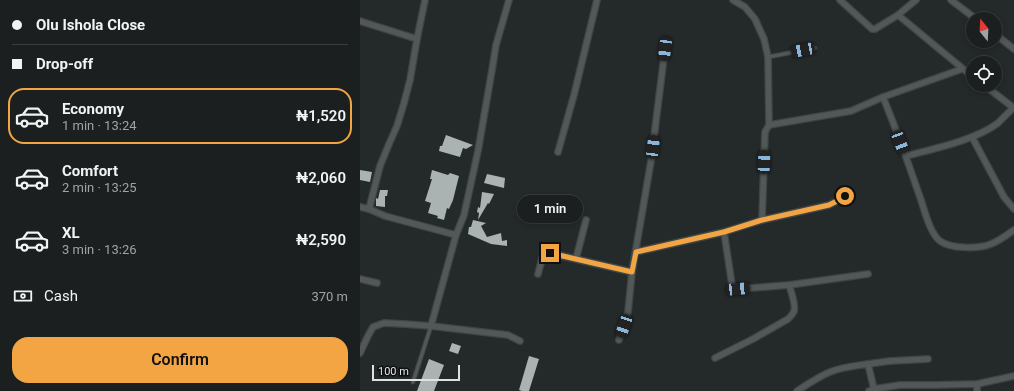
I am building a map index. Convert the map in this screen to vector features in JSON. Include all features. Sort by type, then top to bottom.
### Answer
[{"type":"street","points":[[370,209],[380,166],[397,126],[404,103],[410,80],[425,0]]},
{"type":"street","points":[[431,326],[456,235],[464,215],[478,151],[496,45],[509,0]]},
{"type":"street","points":[[558,152],[597,0]]},
{"type":"street","points":[[733,0],[745,6],[755,19],[764,39],[768,57],[769,125],[765,132],[762,220]]},
{"type":"street","points":[[840,0],[875,29],[898,15],[916,0]]},
{"type":"street","points":[[951,0],[967,12]]},
{"type":"street","points":[[898,15],[966,72]]},
{"type":"street","points":[[360,21],[417,39]]},
{"type":"street","points":[[1002,39],[1014,48]]},
{"type":"street","points":[[619,340],[628,312],[632,272],[651,161],[665,49]]},
{"type":"street","points":[[769,125],[851,111],[883,97],[962,69]]},
{"type":"street","points":[[906,156],[972,137],[997,123],[1014,108],[993,92]]},
{"type":"street","points":[[883,97],[906,156],[929,223],[937,238],[941,242],[958,247],[983,246],[1000,240],[1014,230]]},
{"type":"street","points":[[972,137],[1004,197],[1014,209]]},
{"type":"street","points":[[636,252],[724,232],[762,220],[829,205],[845,196]]},
{"type":"street","points":[[360,207],[370,209],[385,216],[456,235]]},
{"type":"street","points":[[576,259],[586,220]]},
{"type":"street","points":[[724,232],[732,285],[734,288],[738,289],[789,285],[868,274]]},
{"type":"street","points":[[538,274],[541,259],[546,253],[632,272]]},
{"type":"street","points":[[360,279],[377,283]]},
{"type":"street","points":[[715,358],[753,339],[792,316],[795,306],[789,285]]},
{"type":"street","points":[[360,353],[373,327],[384,323],[431,326],[508,335],[520,341]]},
{"type":"street","points":[[797,391],[822,376],[841,369],[890,361],[928,359]]},
{"type":"street","points":[[868,364],[872,390],[900,385],[977,384],[1014,376]]},
{"type":"street","points":[[977,384],[977,391]]},
{"type":"lane","points":[[768,57],[815,48]]},
{"type":"lane","points":[[413,382],[431,326]]},
{"type":"building","points":[[446,135],[473,145],[466,149],[463,148],[460,157],[439,151]]},
{"type":"building","points":[[360,170],[372,172],[370,182],[360,180]]},
{"type":"building","points":[[432,170],[448,175],[450,173],[459,176],[453,200],[449,209],[447,208],[444,220],[437,218],[438,216],[428,213],[431,203],[425,201],[432,179],[430,179]]},
{"type":"building","points":[[487,174],[505,178],[504,188],[484,183]]},
{"type":"building","points":[[380,190],[388,190],[387,196],[385,196],[385,207],[376,206],[376,198],[378,199]]},
{"type":"building","points":[[482,192],[494,194],[478,220],[479,213],[477,212],[478,207],[480,208]]},
{"type":"building","points":[[473,220],[486,223],[481,226],[487,237],[501,233],[502,241],[507,240],[507,246],[491,244],[468,234],[469,227],[471,227]]},
{"type":"building","points":[[452,343],[461,346],[458,354],[449,351]]},
{"type":"building","points":[[529,356],[539,359],[529,391],[522,391],[519,390]]},
{"type":"building","points":[[429,359],[444,365],[434,391],[417,391]]},
{"type":"route","points":[[550,253],[632,272],[636,252],[724,232],[762,220],[829,205],[845,196]]}]
